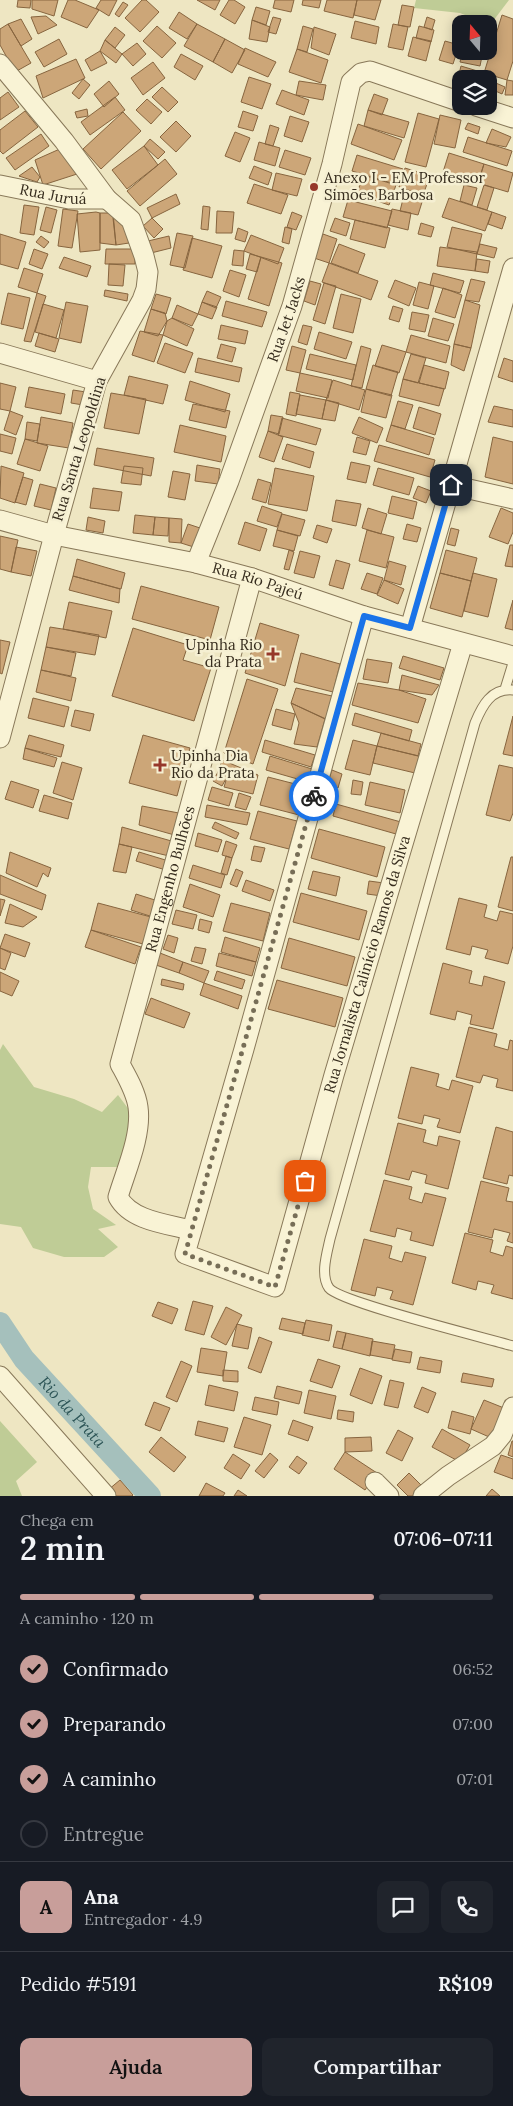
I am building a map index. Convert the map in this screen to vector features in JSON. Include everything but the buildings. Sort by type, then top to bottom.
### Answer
[{"type":"street","name":"Rua Santa Leopoldina","points":[[0,64],[64,141],[107,199],[131,220],[148,272],[146,289],[142,300],[97,381],[54,535],[6,693],[0,738]]},
{"type":"street","name":"Rua Jet Jacks","points":[[196,563],[230,481],[292,306],[332,164],[350,82],[361,72],[370,71],[452,99]]},
{"type":"street","points":[[497,113],[513,118]]},
{"type":"street","name":"Rua Juruá","points":[[0,185],[69,199],[107,199]]},
{"type":"street","points":[[410,628],[513,268]]},
{"type":"street","points":[[0,353],[97,381]]},
{"type":"street","points":[[451,485],[513,499]]},
{"type":"street","name":"Rua Rio Pajeú","points":[[0,520],[54,535],[196,563],[252,578],[364,616],[513,656]]},
{"type":"street","name":"Rua Engenho Bulhões","points":[[191,1230],[141,1217],[124,1207],[118,1197],[138,1130],[138,1106],[130,1080],[120,1064],[252,578]]},
{"type":"street","points":[[191,1230],[244,1050],[364,616]]},
{"type":"street","name":"Rua Jornalista Calinício Ramos da Silva","points":[[191,1230],[185,1254],[275,1287],[334,1075],[463,643]]},
{"type":"street","points":[[0,1376],[106,1496]]},
{"type":"street","points":[[423,1496],[448,1476],[493,1446],[502,1435],[513,1407]]},
{"type":"street","points":[[375,1482],[389,1496]]},
{"type":"lane","points":[[513,663],[509,689],[497,692],[486,701],[474,724],[333,1230],[325,1271],[327,1285],[338,1295],[380,1309],[513,1346]]},
{"type":"green space","points":[[416,0],[509,0],[498,15],[465,15],[414,8]]},
{"type":"green space","points":[[3,1044],[34,1087],[74,1099],[102,1112],[118,1095],[136,1119],[133,1147],[117,1167],[91,1167],[88,1187],[93,1209],[116,1225],[98,1229],[118,1247],[104,1257],[64,1257],[33,1248],[21,1227],[0,1224],[0,1050]]},
{"type":"green space","points":[[0,1421],[37,1462],[16,1481],[22,1496],[0,1496]]},
{"type":"waterway","name":"Rio da Prata","points":[[0,1323],[24,1359],[150,1496]]},
{"type":"way so far","points":[[305,1181],[275,1287],[185,1254],[314,796]]},
{"type":"place","name":"Anexo I - EM Professor Simões Barbosa","points":[[314,187]]},
{"type":"place","name":"Upinha Rio da Prata","points":[[273,654]]},
{"type":"place","name":"Upinha Dia Rio da Prata","points":[[160,765]]},
{"type":"route","points":[[314,796],[364,616],[410,628],[451,485]]}]
